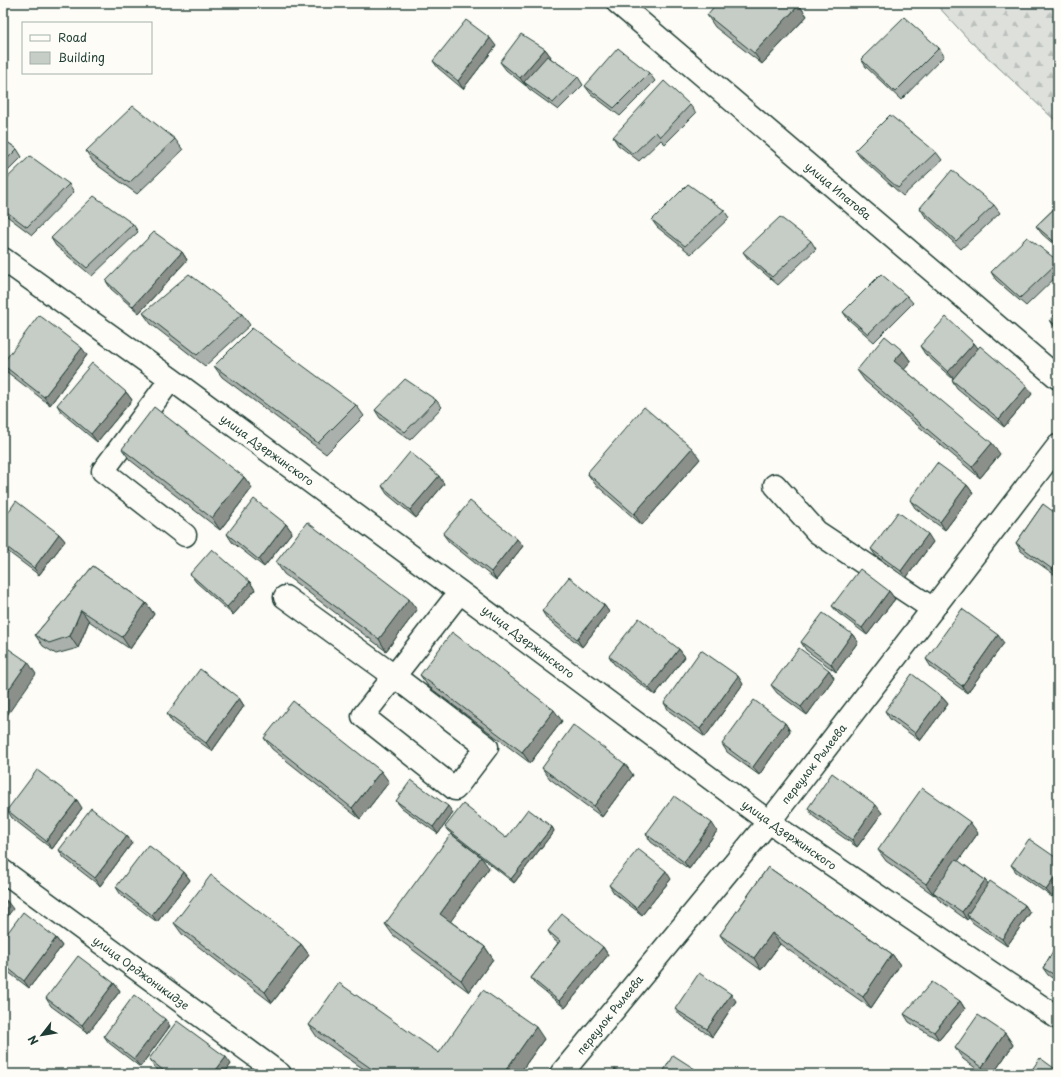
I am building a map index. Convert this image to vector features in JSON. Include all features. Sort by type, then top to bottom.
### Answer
[{"type":"street","name":"улица Ипатова","points":[[618,3],[1058,378]]},
{"type":"street","name":"улица Дзержинского","points":[[3,259],[171,379],[768,822],[1058,1018]]},
{"type":"street","points":[[171,379],[104,471],[185,535]]},
{"type":"street","name":"переулок Рылеева","points":[[561,1074],[768,822],[934,609],[1058,446]]},
{"type":"street","points":[[775,485],[817,532],[934,609]]},
{"type":"street","points":[[286,598],[394,676],[487,748],[455,789],[363,716],[394,676],[460,592]]},
{"type":"street","name":"улица Орджоникидзе","points":[[3,871],[280,1074]]},
{"type":"green space","points":[[935,3],[1058,3],[1058,123],[969,40]]},
{"type":"building","points":[[717,3],[796,3],[799,5],[754,53],[707,15]]},
{"type":"building","points":[[904,17],[939,48],[895,92],[861,59]]},
{"type":"building","points":[[466,20],[490,38],[458,81],[433,61]]},
{"type":"building","points":[[521,34],[545,49],[520,78],[500,62]]},
{"type":"building","points":[[618,48],[649,73],[614,108],[585,86]]},
{"type":"building","points":[[547,56],[578,77],[553,103],[524,82]]},
{"type":"building","points":[[664,81],[690,105],[660,137],[656,132],[633,154],[613,137]]},
{"type":"building","points":[[133,106],[175,139],[129,183],[86,151]]},
{"type":"building","points":[[890,115],[936,152],[898,188],[855,150]]},
{"type":"building","points":[[3,139],[17,149],[3,163]]},
{"type":"building","points":[[30,156],[69,184],[27,227],[3,209],[3,182]]},
{"type":"building","points":[[952,170],[994,205],[956,241],[920,208]]},
{"type":"building","points":[[688,184],[724,210],[685,246],[652,220]]},
{"type":"building","points":[[94,196],[133,224],[87,268],[51,238]]},
{"type":"building","points":[[1058,205],[1058,245],[1036,226]]},
{"type":"building","points":[[780,217],[811,241],[772,277],[743,252]]},
{"type":"building","points":[[154,232],[182,252],[133,306],[106,281]]},
{"type":"building","points":[[1027,237],[1058,262],[1020,298],[991,272]]},
{"type":"building","points":[[189,274],[242,314],[197,355],[143,313]]},
{"type":"building","points":[[881,274],[907,296],[868,334],[843,312]]},
{"type":"building","points":[[1058,311],[1058,328],[1050,320]]},
{"type":"building","points":[[39,315],[82,348],[44,397],[3,365]]},
{"type":"building","points":[[946,317],[974,343],[948,372],[920,346]]},
{"type":"building","points":[[252,328],[356,405],[318,443],[214,366]]},
{"type":"building","points":[[885,336],[903,351],[894,361],[992,443],[972,467],[857,370]]},
{"type":"building","points":[[980,346],[1027,386],[999,419],[952,380]]},
{"type":"building","points":[[92,363],[126,392],[91,434],[57,405]]},
{"type":"building","points":[[405,379],[436,400],[405,432],[375,410]]},
{"type":"building","points":[[154,407],[244,477],[212,518],[122,449]]},
{"type":"building","points":[[644,407],[692,448],[634,514],[587,473]]},
{"type":"building","points":[[410,452],[439,476],[410,510],[382,486]]},
{"type":"building","points":[[937,463],[967,485],[940,522],[910,500]]},
{"type":"building","points":[[254,499],[286,524],[259,560],[227,534]]},
{"type":"building","points":[[16,501],[59,534],[34,568],[3,544],[3,520]]},
{"type":"building","points":[[470,501],[517,539],[491,572],[443,534]]},
{"type":"building","points":[[1043,504],[1058,515],[1058,561],[1052,569],[1016,543]]},
{"type":"building","points":[[898,512],[928,534],[901,571],[871,549]]},
{"type":"building","points":[[307,522],[409,599],[379,639],[276,562]]},
{"type":"building","points":[[212,549],[250,582],[227,607],[190,574]]},
{"type":"building","points":[[93,566],[146,603],[122,637],[81,610],[70,636],[49,643],[35,635]]},
{"type":"building","points":[[860,569],[889,591],[862,628],[832,606]]},
{"type":"building","points":[[569,577],[604,605],[577,639],[542,611]]},
{"type":"building","points":[[962,609],[998,635],[962,686],[926,659]]},
{"type":"building","points":[[823,613],[852,634],[831,664],[801,642]]},
{"type":"building","points":[[639,618],[679,649],[649,688],[609,656]]},
{"type":"building","points":[[452,632],[554,710],[522,752],[420,675]]},
{"type":"building","points":[[3,645],[28,662],[3,698]]},
{"type":"building","points":[[799,648],[829,670],[801,707],[771,685]]},
{"type":"building","points":[[701,650],[738,676],[700,729],[664,703]]},
{"type":"building","points":[[200,669],[239,698],[206,743],[167,714]]},
{"type":"building","points":[[912,674],[942,697],[915,733],[885,711]]},
{"type":"building","points":[[754,700],[785,723],[753,767],[722,744]]},
{"type":"building","points":[[293,701],[381,771],[352,808],[264,738]]},
{"type":"building","points":[[573,725],[625,764],[594,806],[542,768]]},
{"type":"building","points":[[37,770],[77,800],[46,841],[7,810]]},
{"type":"building","points":[[832,773],[876,805],[852,840],[808,808]]},
{"type":"building","points":[[411,780],[448,806],[433,827],[396,801]]},
{"type":"building","points":[[922,788],[970,822],[926,884],[878,850]]},
{"type":"building","points":[[674,796],[712,823],[684,862],[646,834]]},
{"type":"building","points":[[463,804],[506,838],[528,809],[552,827],[511,879],[445,827]]},
{"type":"building","points":[[91,808],[127,836],[95,878],[59,850]]},
{"type":"building","points":[[451,834],[481,857],[440,914],[485,947],[461,980],[385,924]]},
{"type":"building","points":[[1029,839],[1058,859],[1058,873],[1046,890],[1011,865]]},
{"type":"building","points":[[148,845],[184,872],[152,915],[116,887]]},
{"type":"building","points":[[638,849],[666,871],[636,908],[609,885]]},
{"type":"building","points":[[956,859],[985,880],[962,912],[933,892]]},
{"type":"building","points":[[768,867],[892,954],[863,997],[772,933],[754,958],[720,935]]},
{"type":"building","points":[[211,875],[301,944],[265,992],[174,923]]},
{"type":"building","points":[[990,881],[1025,905],[1002,939],[967,915]]},
{"type":"building","points":[[3,898],[7,901],[3,907]]},
{"type":"building","points":[[23,912],[56,938],[24,981],[3,964],[3,939]]},
{"type":"building","points":[[562,914],[603,947],[559,1001],[531,978],[560,941],[548,931]]},
{"type":"building","points":[[1058,943],[1058,977],[1043,968]]},
{"type":"building","points":[[78,956],[114,983],[82,1025],[46,998]]},
{"type":"building","points":[[699,973],[731,994],[707,1029],[675,1009]]},
{"type":"building","points":[[932,982],[960,1001],[934,1032],[904,1014]]},
{"type":"building","points":[[339,983],[439,1053],[483,990],[536,1027],[503,1074],[379,1074],[309,1025]]},
{"type":"building","points":[[134,995],[165,1019],[134,1059],[104,1036]]},
{"type":"building","points":[[978,1015],[1005,1033],[982,1067],[955,1048]]},
{"type":"building","points":[[177,1021],[226,1057],[213,1074],[168,1074],[149,1059]]},
{"type":"building","points":[[673,1055],[698,1071],[696,1074],[662,1074]]},
{"type":"building","points":[[1040,1058],[1058,1071],[1058,1074],[1029,1074]]},
{"type":"building","points":[[253,1069],[260,1074],[249,1074]]},
{"type":"building","points":[[615,1069],[622,1074],[612,1074]]}]
